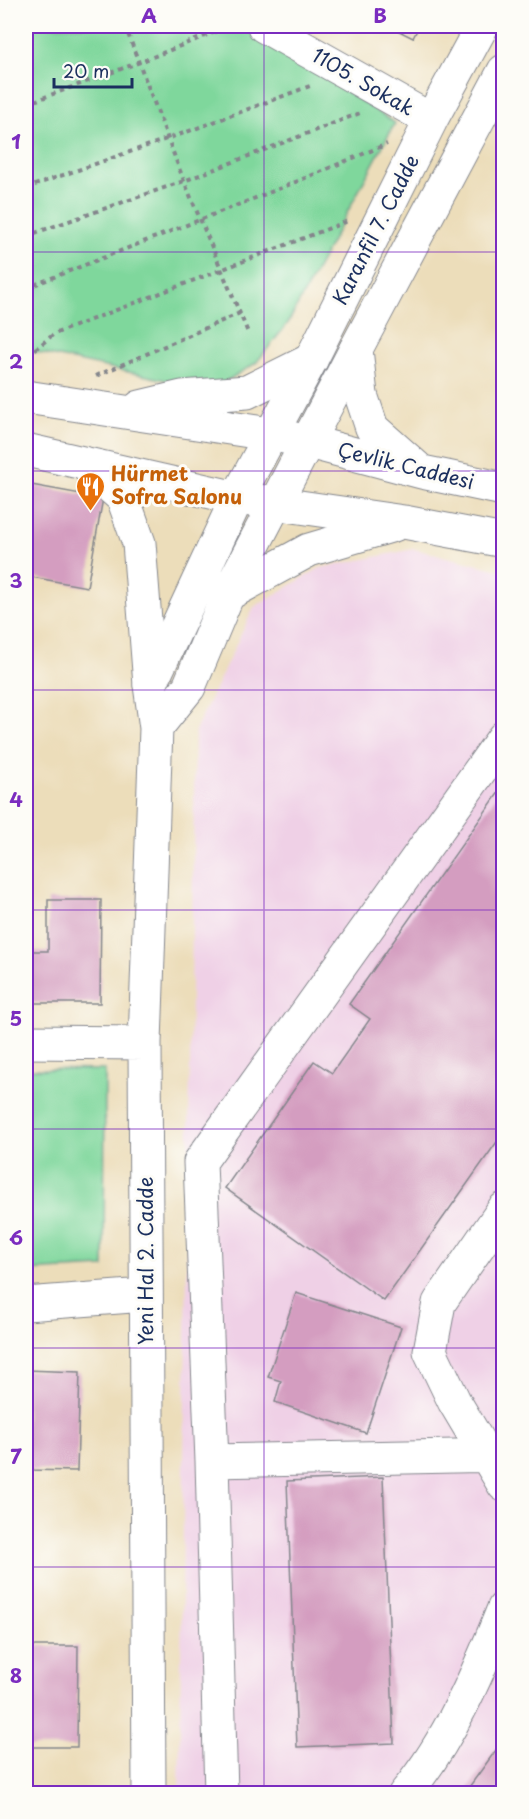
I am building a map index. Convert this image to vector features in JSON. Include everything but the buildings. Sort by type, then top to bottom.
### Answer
[{"type":"street","name":"1105. Sokak","points":[[264,26],[431,120]]},
{"type":"street","name":"Karanfil 7. Cadde","points":[[150,685],[237,498],[311,360],[431,120],[482,26]]},
{"type":"street","name":"Karanfil 7. Cadde","points":[[156,728],[189,687],[228,594],[504,71]]},
{"type":"street","points":[[356,349],[361,395],[372,428],[422,472]]},
{"type":"street","points":[[26,397],[124,411],[182,397],[247,392],[311,360]]},
{"type":"street","name":"Çevlik Caddesi","points":[[124,411],[309,442],[422,472],[504,489]]},
{"type":"street","points":[[26,450],[237,498],[404,522],[504,542]]},
{"type":"street","name":"Yeni Hal 2. Cadde","points":[[84,464],[123,498],[139,543],[150,685],[156,728],[145,1043],[149,1794]]},
{"type":"street","points":[[228,594],[309,550],[404,522]]},
{"type":"street","points":[[221,1794],[212,1461],[200,1162],[504,736]]},
{"type":"street","points":[[26,1042],[145,1043]]},
{"type":"street","points":[[504,1209],[439,1303],[430,1351],[454,1401],[495,1456],[504,1485]]},
{"type":"street","points":[[26,1304],[145,1295]]},
{"type":"street","points":[[212,1461],[495,1456]]},
{"type":"street","points":[[405,1794],[422,1774],[475,1681],[504,1608]]},
{"type":"path","points":[[125,26],[184,181],[249,335]]},
{"type":"path","points":[[26,104],[230,26]]},
{"type":"path","points":[[26,188],[168,139],[317,83]]},
{"type":"path","points":[[26,236],[184,181],[395,99]]},
{"type":"path","points":[[26,288],[388,144]]},
{"type":"path","points":[[28,355],[54,334],[351,219]]},
{"type":"path","points":[[96,376],[240,313]]},
{"type":"shaded area","points":[[414,549],[503,571],[503,1793],[179,1794],[195,731],[254,607],[320,568]]},
{"type":"green space","points":[[26,26],[239,26],[328,79],[395,123],[288,323],[256,363],[212,390],[26,350]]},
{"type":"green space","points":[[26,1069],[105,1070],[104,1267],[26,1271]]},
{"type":"place","name":"Hürmet Sofra Salonu","points":[[90,512]]}]
